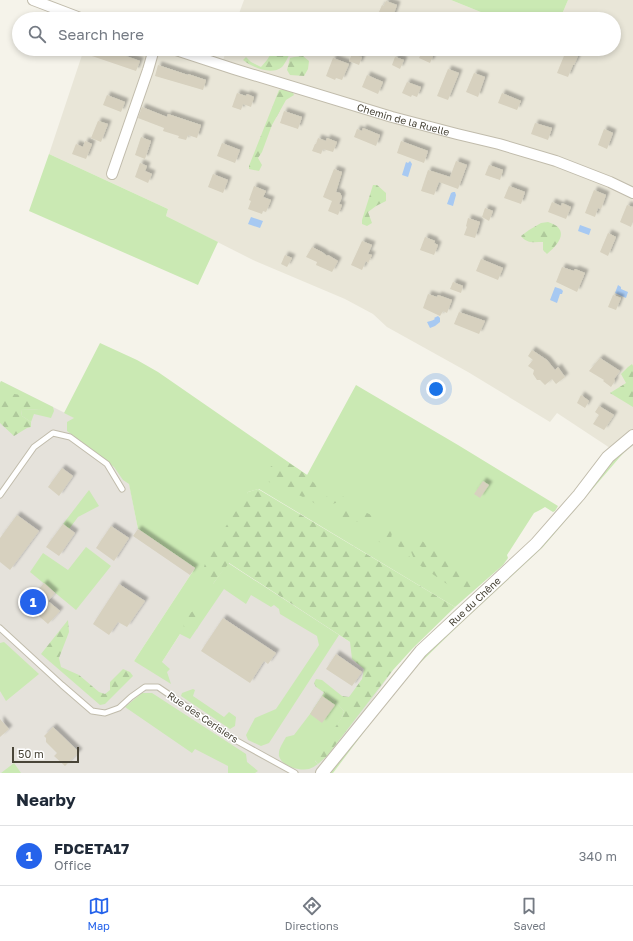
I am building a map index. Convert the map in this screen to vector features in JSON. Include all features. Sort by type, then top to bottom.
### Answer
[{"type":"street","points":[[33,0],[65,12]]},
{"type":"street","points":[[112,174],[152,56]]},
{"type":"street","name":"Chemin de la Ruelle","points":[[193,56],[234,70],[392,116],[556,160],[633,193]]},
{"type":"street","name":"Rue du Chêne","points":[[322,773],[421,651],[536,544],[579,495],[608,457],[633,436]]},
{"type":"lane","points":[[0,495],[34,447],[53,434],[70,437],[107,464],[122,489]]},
{"type":"lane","name":"Rue des Cerisiers","points":[[0,628],[92,711],[105,713],[119,708],[145,687],[158,687],[237,741],[296,773]]},
{"type":"shaded area","points":[[244,0],[451,0],[481,12],[240,12]]},
{"type":"shaded area","points":[[568,0],[633,0],[633,432],[610,448],[557,413],[550,422],[468,372],[387,327],[373,314],[345,299],[253,260],[166,216],[168,209],[49,154],[82,56],[208,56],[223,60],[224,56],[621,56],[621,12],[563,12]]},
{"type":"shaded area","points":[[1,381],[121,441],[138,529],[195,568],[134,661],[160,665],[228,563],[393,670],[321,773],[0,773]]},
{"type":"green space","points":[[451,0],[568,0],[563,12],[481,12]]},
{"type":"green space","points":[[270,56],[288,56],[282,67],[273,71],[262,70],[243,60],[246,57],[251,62],[261,67]]},
{"type":"green space","points":[[303,56],[309,61],[308,69],[304,76],[290,75],[287,70],[290,58]]},
{"type":"green space","points":[[284,89],[292,91],[294,95],[286,100],[272,125],[262,152],[258,158],[262,165],[259,171],[249,169],[279,90]]},
{"type":"green space","points":[[49,154],[168,209],[166,216],[218,242],[198,285],[29,211]]},
{"type":"green space","points":[[373,185],[377,185],[386,193],[386,201],[368,212],[372,223],[367,226],[362,224],[362,220]]},
{"type":"green space","points":[[548,222],[559,228],[561,236],[556,245],[547,254],[543,250],[543,242],[528,241],[523,239],[521,236],[541,223]]},
{"type":"green space","points":[[100,343],[137,360],[158,372],[307,475],[356,385],[558,506],[553,512],[545,507],[534,513],[507,555],[508,558],[503,565],[455,607],[259,489],[248,492],[213,584],[228,563],[339,635],[269,743],[261,746],[248,740],[246,735],[255,718],[276,709],[319,645],[317,636],[280,614],[279,609],[274,605],[271,607],[251,595],[246,604],[224,589],[190,639],[180,634],[162,662],[170,669],[167,672],[171,684],[134,661],[195,568],[138,529],[129,484],[123,480],[114,467],[67,431],[67,422],[74,418],[64,413]]},
{"type":"green space","points":[[632,364],[633,407],[610,393],[626,383],[621,374]]},
{"type":"green space","points":[[1,381],[53,407],[54,411],[51,418],[34,414],[31,422],[22,416],[21,410],[42,409],[0,394]]},
{"type":"green space","points":[[0,394],[23,396],[42,409],[21,410],[22,416],[31,422],[31,427],[14,436],[0,423]]},
{"type":"green space","points":[[633,443],[543,547],[419,664],[373,720],[333,773],[326,773],[422,654],[614,457]]},
{"type":"green space","points":[[283,459],[307,475],[313,482],[323,489],[323,491],[303,497],[269,482],[266,478],[267,469]]},
{"type":"green space","points":[[258,489],[455,607],[393,670],[327,756],[318,764],[314,759],[342,717],[344,711],[332,698],[316,687],[314,683],[316,679],[322,680],[342,696],[349,697],[362,679],[364,669],[352,659],[350,642],[229,563],[212,585],[205,577],[204,567],[208,554],[248,492]]},
{"type":"green space","points":[[89,490],[99,506],[78,517],[69,529],[63,524]]},
{"type":"green space","points":[[336,494],[344,497],[343,501],[321,507],[309,500],[319,499]]},
{"type":"green space","points":[[356,508],[378,518],[377,521],[348,522],[334,513],[336,510]]},
{"type":"green space","points":[[387,525],[392,526],[390,546],[386,546],[373,538],[374,535]]},
{"type":"green space","points":[[399,537],[402,538],[410,558],[407,558],[401,552],[396,541]]},
{"type":"green space","points":[[412,537],[422,541],[471,573],[475,585],[472,590],[463,595],[415,562],[407,541]]},
{"type":"green space","points":[[86,547],[111,566],[76,610],[30,572],[43,553],[68,570]]},
{"type":"green space","points":[[201,607],[202,616],[197,629],[184,629],[185,619],[193,611]]},
{"type":"green space","points":[[68,620],[69,632],[59,658],[61,667],[79,675],[99,692],[105,694],[110,690],[110,682],[123,669],[130,672],[133,676],[105,704],[100,705],[41,654]]},
{"type":"green space","points":[[4,642],[39,674],[6,701],[0,691],[0,643]]},
{"type":"green space","points":[[193,689],[195,690],[193,696],[224,717],[229,712],[236,717],[235,726],[230,729],[181,696],[182,693]]},
{"type":"green space","points":[[324,692],[344,711],[342,717],[315,761],[318,764],[310,769],[296,769],[287,765],[281,760],[279,751],[286,737],[294,735]]},
{"type":"green space","points":[[142,693],[152,693],[246,754],[247,762],[258,771],[255,773],[228,773],[228,766],[195,749],[192,753],[125,707]]},
{"type":"green space","points":[[14,763],[21,773],[1,773]]},
{"type":"water","points":[[410,161],[412,164],[408,177],[402,175],[406,162],[408,163]]},
{"type":"water","points":[[455,192],[456,195],[453,206],[447,204],[451,193]]},
{"type":"water","points":[[251,217],[263,221],[260,228],[248,224]]},
{"type":"water","points":[[580,225],[591,229],[589,235],[578,231]]},
{"type":"water","points":[[618,285],[621,289],[628,292],[626,298],[615,293]]},
{"type":"water","points":[[555,287],[563,291],[562,294],[560,294],[557,303],[550,300]]},
{"type":"water","points":[[438,316],[440,318],[440,322],[430,328],[427,322],[434,320],[434,318]]},
{"type":"building","points":[[386,1],[397,5],[394,12],[379,12],[382,5],[384,6]]},
{"type":"building","points":[[92,56],[126,56],[140,61],[136,71]]},
{"type":"building","points":[[351,56],[362,57],[359,65],[349,61]]},
{"type":"building","points":[[420,56],[433,56],[430,63],[419,58]]},
{"type":"building","points":[[564,56],[578,56],[568,77],[557,73]]},
{"type":"building","points":[[395,57],[404,60],[400,69],[392,65]]},
{"type":"building","points":[[333,58],[349,64],[342,80],[336,78],[335,80],[326,76]]},
{"type":"building","points":[[158,65],[206,80],[203,90],[155,76]]},
{"type":"building","points":[[448,69],[459,73],[448,100],[437,96]]},
{"type":"building","points":[[474,73],[485,77],[478,97],[466,92]]},
{"type":"building","points":[[367,75],[383,82],[378,94],[362,87]]},
{"type":"building","points":[[407,82],[421,87],[417,97],[412,95],[411,97],[402,93]]},
{"type":"building","points":[[237,93],[246,96],[247,94],[254,97],[251,107],[243,104],[241,110],[232,107]]},
{"type":"building","points":[[502,93],[521,101],[517,110],[498,103]]},
{"type":"building","points":[[107,95],[125,102],[121,112],[103,105]]},
{"type":"building","points":[[142,107],[167,117],[168,114],[201,125],[197,138],[188,135],[186,140],[178,138],[179,136],[163,131],[164,128],[138,118]]},
{"type":"building","points":[[284,111],[302,117],[298,129],[280,123]]},
{"type":"building","points":[[98,121],[108,124],[101,142],[91,138]]},
{"type":"building","points":[[535,123],[552,128],[548,140],[531,134]]},
{"type":"building","points":[[363,128],[380,135],[376,146],[354,137],[357,129],[362,131]]},
{"type":"building","points":[[604,129],[613,133],[607,149],[598,145]]},
{"type":"building","points":[[141,137],[151,141],[145,159],[135,155]]},
{"type":"building","points":[[318,138],[326,141],[327,138],[337,142],[333,152],[323,149],[321,154],[312,151]]},
{"type":"building","points":[[85,141],[92,144],[86,159],[72,154],[76,144],[83,147]]},
{"type":"building","points":[[401,141],[428,151],[424,163],[397,153]]},
{"type":"building","points":[[222,143],[240,150],[235,163],[217,156]]},
{"type":"building","points":[[456,161],[467,165],[458,189],[439,182],[434,195],[421,191],[428,170],[450,177]]},
{"type":"building","points":[[140,163],[147,166],[145,171],[152,174],[148,183],[135,177]]},
{"type":"building","points":[[489,165],[503,170],[500,180],[485,175]]},
{"type":"building","points":[[334,169],[342,172],[336,192],[340,193],[342,197],[339,204],[342,205],[338,215],[328,211],[332,201],[323,197]]},
{"type":"building","points":[[213,174],[228,180],[223,193],[208,187]]},
{"type":"building","points":[[254,186],[266,191],[263,197],[271,200],[266,212],[263,211],[262,214],[248,209],[251,201],[249,200]]},
{"type":"building","points":[[509,186],[525,192],[521,204],[504,198]]},
{"type":"building","points":[[594,190],[606,195],[601,209],[598,208],[595,217],[585,213]]},
{"type":"building","points":[[552,202],[561,206],[562,203],[571,207],[566,219],[548,212]]},
{"type":"building","points":[[627,205],[633,207],[633,221],[631,227],[620,222]]},
{"type":"building","points":[[485,208],[493,211],[489,221],[482,217]]},
{"type":"building","points":[[468,218],[480,222],[475,238],[464,235]]},
{"type":"building","points":[[608,233],[616,237],[608,256],[600,252]]},
{"type":"building","points":[[425,237],[435,241],[434,243],[438,245],[434,255],[420,250]]},
{"type":"building","points":[[362,241],[372,245],[368,254],[372,255],[368,263],[366,261],[362,270],[351,265]]},
{"type":"building","points":[[312,247],[338,261],[332,272],[316,265],[317,262],[306,257]]},
{"type":"building","points":[[285,255],[292,258],[287,267],[281,264]]},
{"type":"building","points":[[481,259],[503,268],[498,280],[476,271]]},
{"type":"building","points":[[562,267],[574,271],[575,269],[585,273],[577,292],[556,282]]},
{"type":"building","points":[[453,282],[463,286],[461,293],[450,289]]},
{"type":"building","points":[[428,294],[437,297],[438,295],[452,300],[447,313],[443,311],[440,316],[423,308]]},
{"type":"building","points":[[613,295],[621,298],[616,310],[608,307]]},
{"type":"building","points":[[459,312],[485,321],[479,334],[454,324]]},
{"type":"building","points":[[532,350],[547,360],[555,370],[558,367],[565,377],[556,384],[552,379],[545,385],[540,380],[537,380],[533,374],[534,370],[528,366],[533,360],[528,356]]},
{"type":"building","points":[[600,358],[620,371],[614,379],[615,381],[611,387],[603,381],[604,380],[589,371]]},
{"type":"building","points":[[581,395],[589,401],[585,408],[577,403]]},
{"type":"building","points":[[599,406],[614,415],[604,430],[593,424],[599,415],[595,412]]},
{"type":"building","points":[[62,468],[73,476],[59,496],[48,487]]},
{"type":"building","points":[[483,481],[489,485],[480,498],[474,494]]},
{"type":"building","points":[[17,515],[39,531],[10,570],[0,562],[0,538]]},
{"type":"building","points":[[63,524],[75,533],[59,556],[46,547]]},
{"type":"building","points":[[111,526],[129,538],[114,561],[96,548]]},
{"type":"building","points":[[138,529],[195,568],[190,575],[133,536]]},
{"type":"building","points":[[44,583],[55,593],[48,601],[60,611],[48,624],[26,605]]},
{"type":"building","points":[[119,584],[145,601],[127,627],[118,622],[109,635],[93,624]]},
{"type":"building","points":[[223,618],[276,653],[268,664],[264,661],[250,683],[201,651]]},
{"type":"building","points":[[336,654],[362,672],[352,686],[326,669]]},
{"type":"building","points":[[322,696],[335,705],[322,723],[310,714]]},
{"type":"building","points":[[0,719],[9,729],[0,737]]},
{"type":"building","points":[[53,727],[79,752],[65,766],[54,756],[57,753],[46,742],[46,738],[44,736]]},
{"type":"place","name":"FDCETA17","points":[[33,602]]}]
